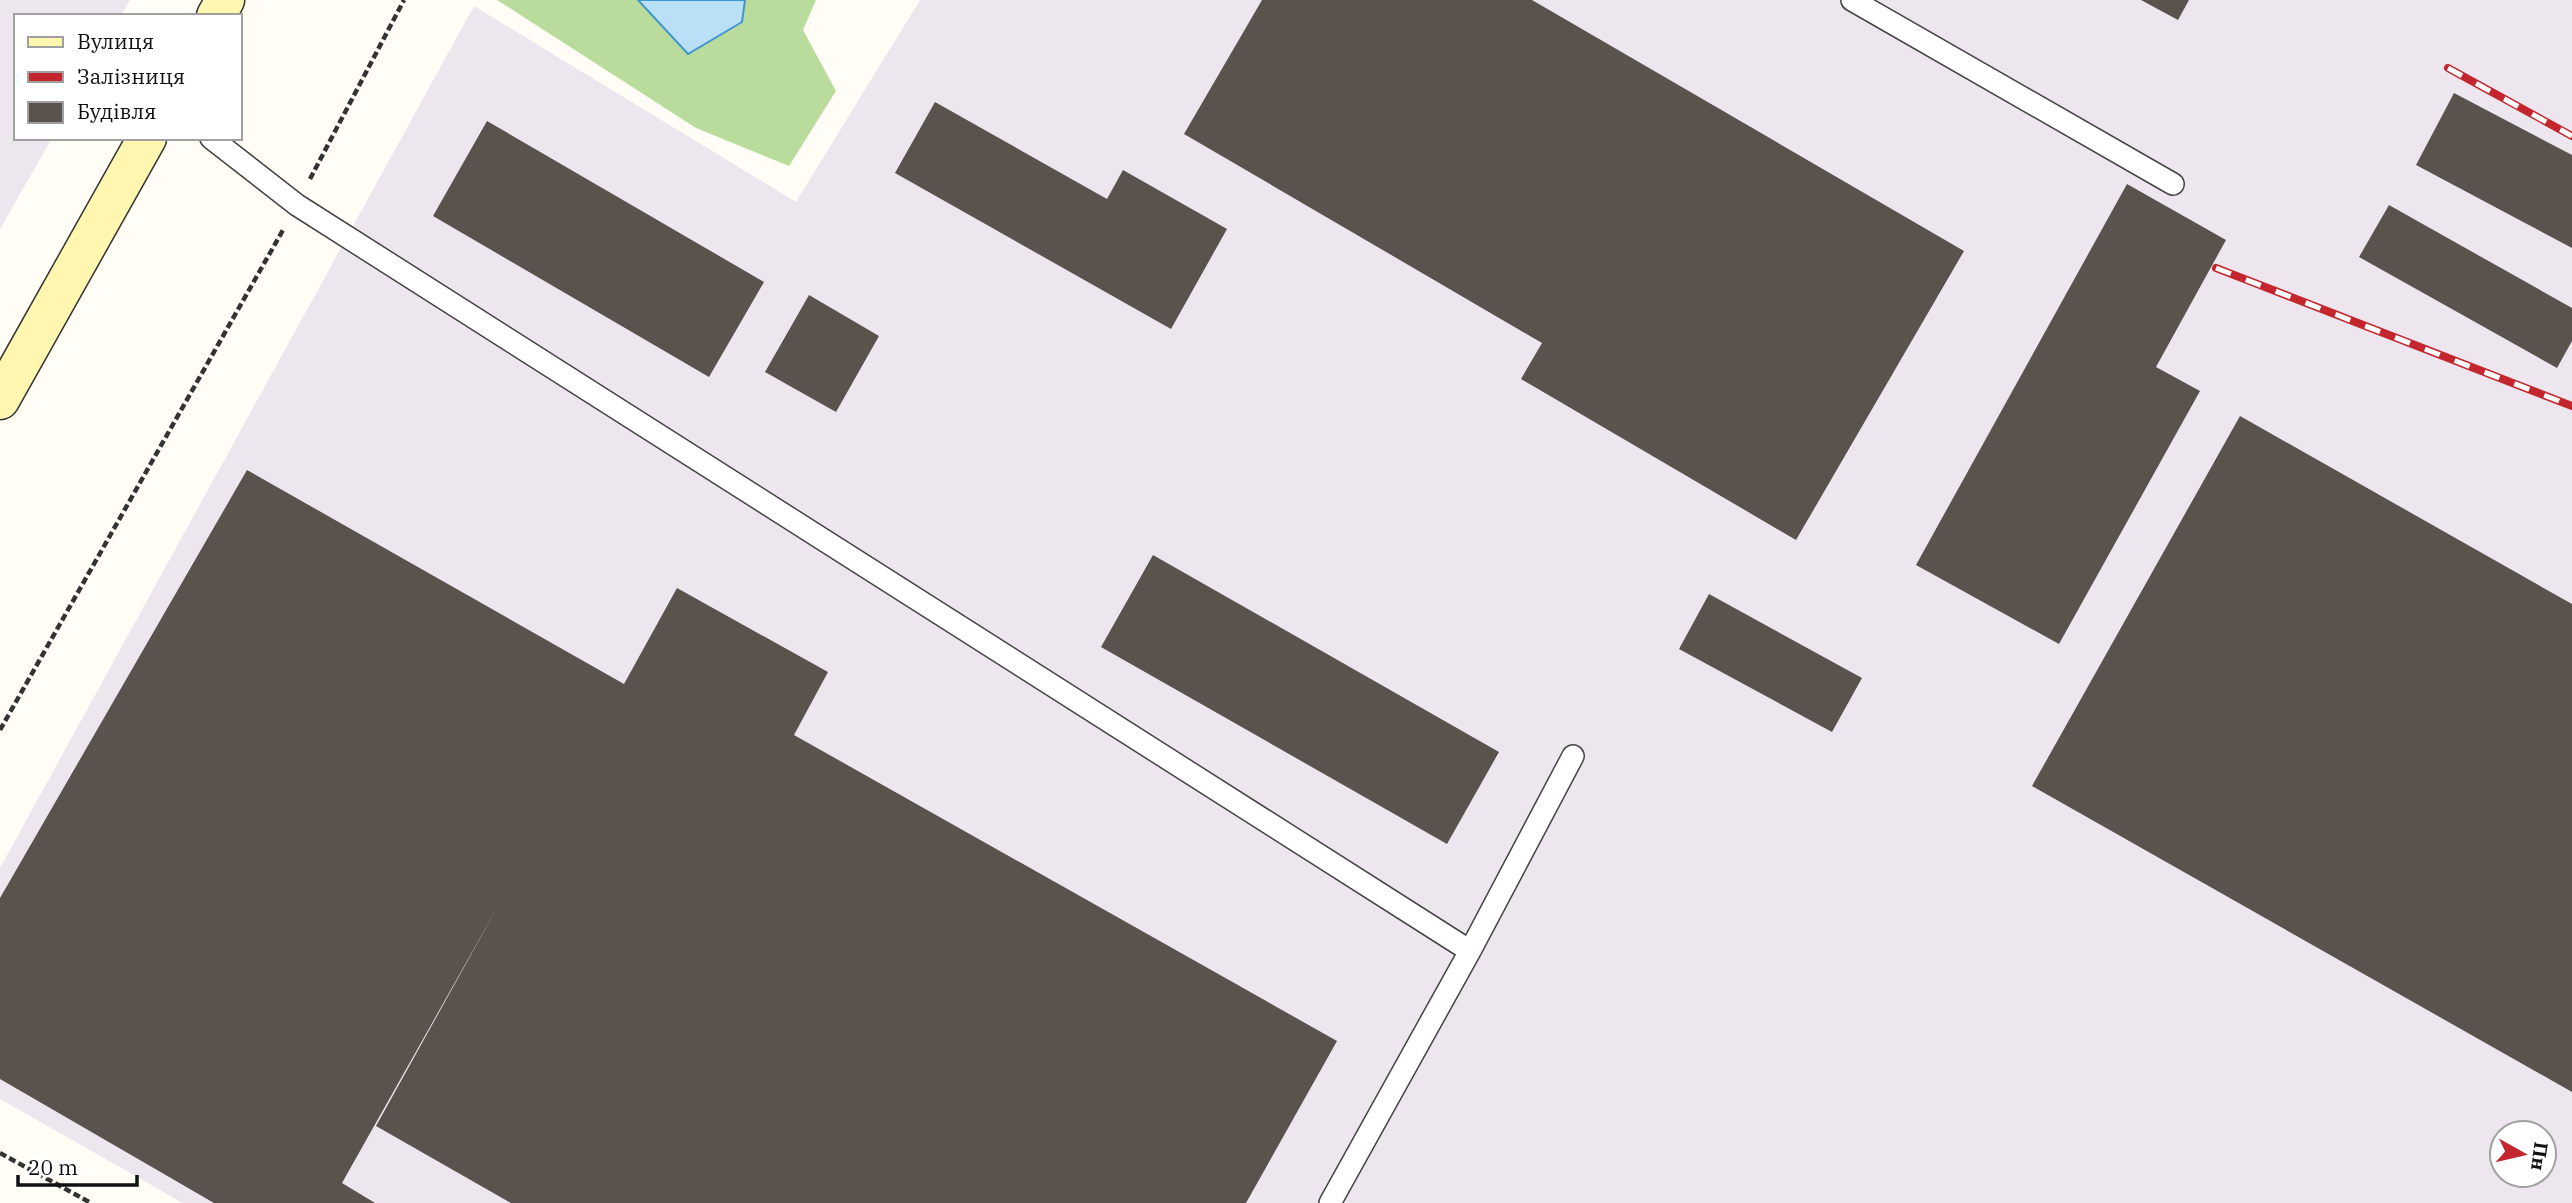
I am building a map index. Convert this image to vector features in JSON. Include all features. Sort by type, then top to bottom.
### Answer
[{"type":"street","points":[[0,400],[146,140]]},
{"type":"lane","points":[[1852,0],[2173,184]]},
{"type":"lane","points":[[214,140],[297,205],[1470,951]]},
{"type":"lane","points":[[1330,1203],[1470,951],[1573,756]]},
{"type":"path","points":[[0,730],[297,205],[404,0]]},
{"type":"path","points":[[0,1153],[91,1203]]},
{"type":"shaded area","points":[[0,0],[130,0],[122,14],[14,14],[14,140],[51,140],[0,229]]},
{"type":"shaded area","points":[[920,0],[2572,0],[2572,1203],[183,1203],[0,1099],[0,868],[474,6],[796,202]]},
{"type":"green space","points":[[497,0],[638,0],[688,54],[742,22],[745,0],[816,0],[803,30],[836,91],[789,166],[696,128]]},
{"type":"water","points":[[638,0],[745,0],[742,22],[688,54]]},
{"type":"building","points":[[1262,0],[1532,0],[1964,251],[1796,540],[1521,379],[1542,343],[1184,134]]},
{"type":"building","points":[[2141,0],[2189,0],[2178,20]]},
{"type":"building","points":[[2454,93],[2572,155],[2572,248],[2416,165]]},
{"type":"building","points":[[935,102],[1107,199],[1123,170],[1227,229],[1171,329],[895,173]]},
{"type":"building","points":[[487,121],[764,282],[709,377],[433,216]]},
{"type":"building","points":[[2127,184],[2226,240],[2156,367],[2200,391],[2059,644],[1916,565]]},
{"type":"building","points":[[2389,205],[2572,308],[2572,341],[2557,368],[2359,257]]},
{"type":"building","points":[[809,295],[879,336],[836,412],[765,372]]},
{"type":"building","points":[[2240,416],[2572,604],[2572,1092],[2032,786]]},
{"type":"building","points":[[247,470],[624,684],[677,588],[828,672],[794,735],[1337,1041],[1246,1203],[511,1203],[376,1126],[498,906],[342,1183],[375,1203],[214,1203],[0,1079],[0,898]]},
{"type":"building","points":[[1153,555],[1499,752],[1447,844],[1101,647]]},
{"type":"building","points":[[1709,594],[1862,678],[1832,732],[1679,649]]},
{"type":"railway","points":[[2448,68],[2572,136]]},
{"type":"railway","points":[[2216,268],[2572,406]]}]
